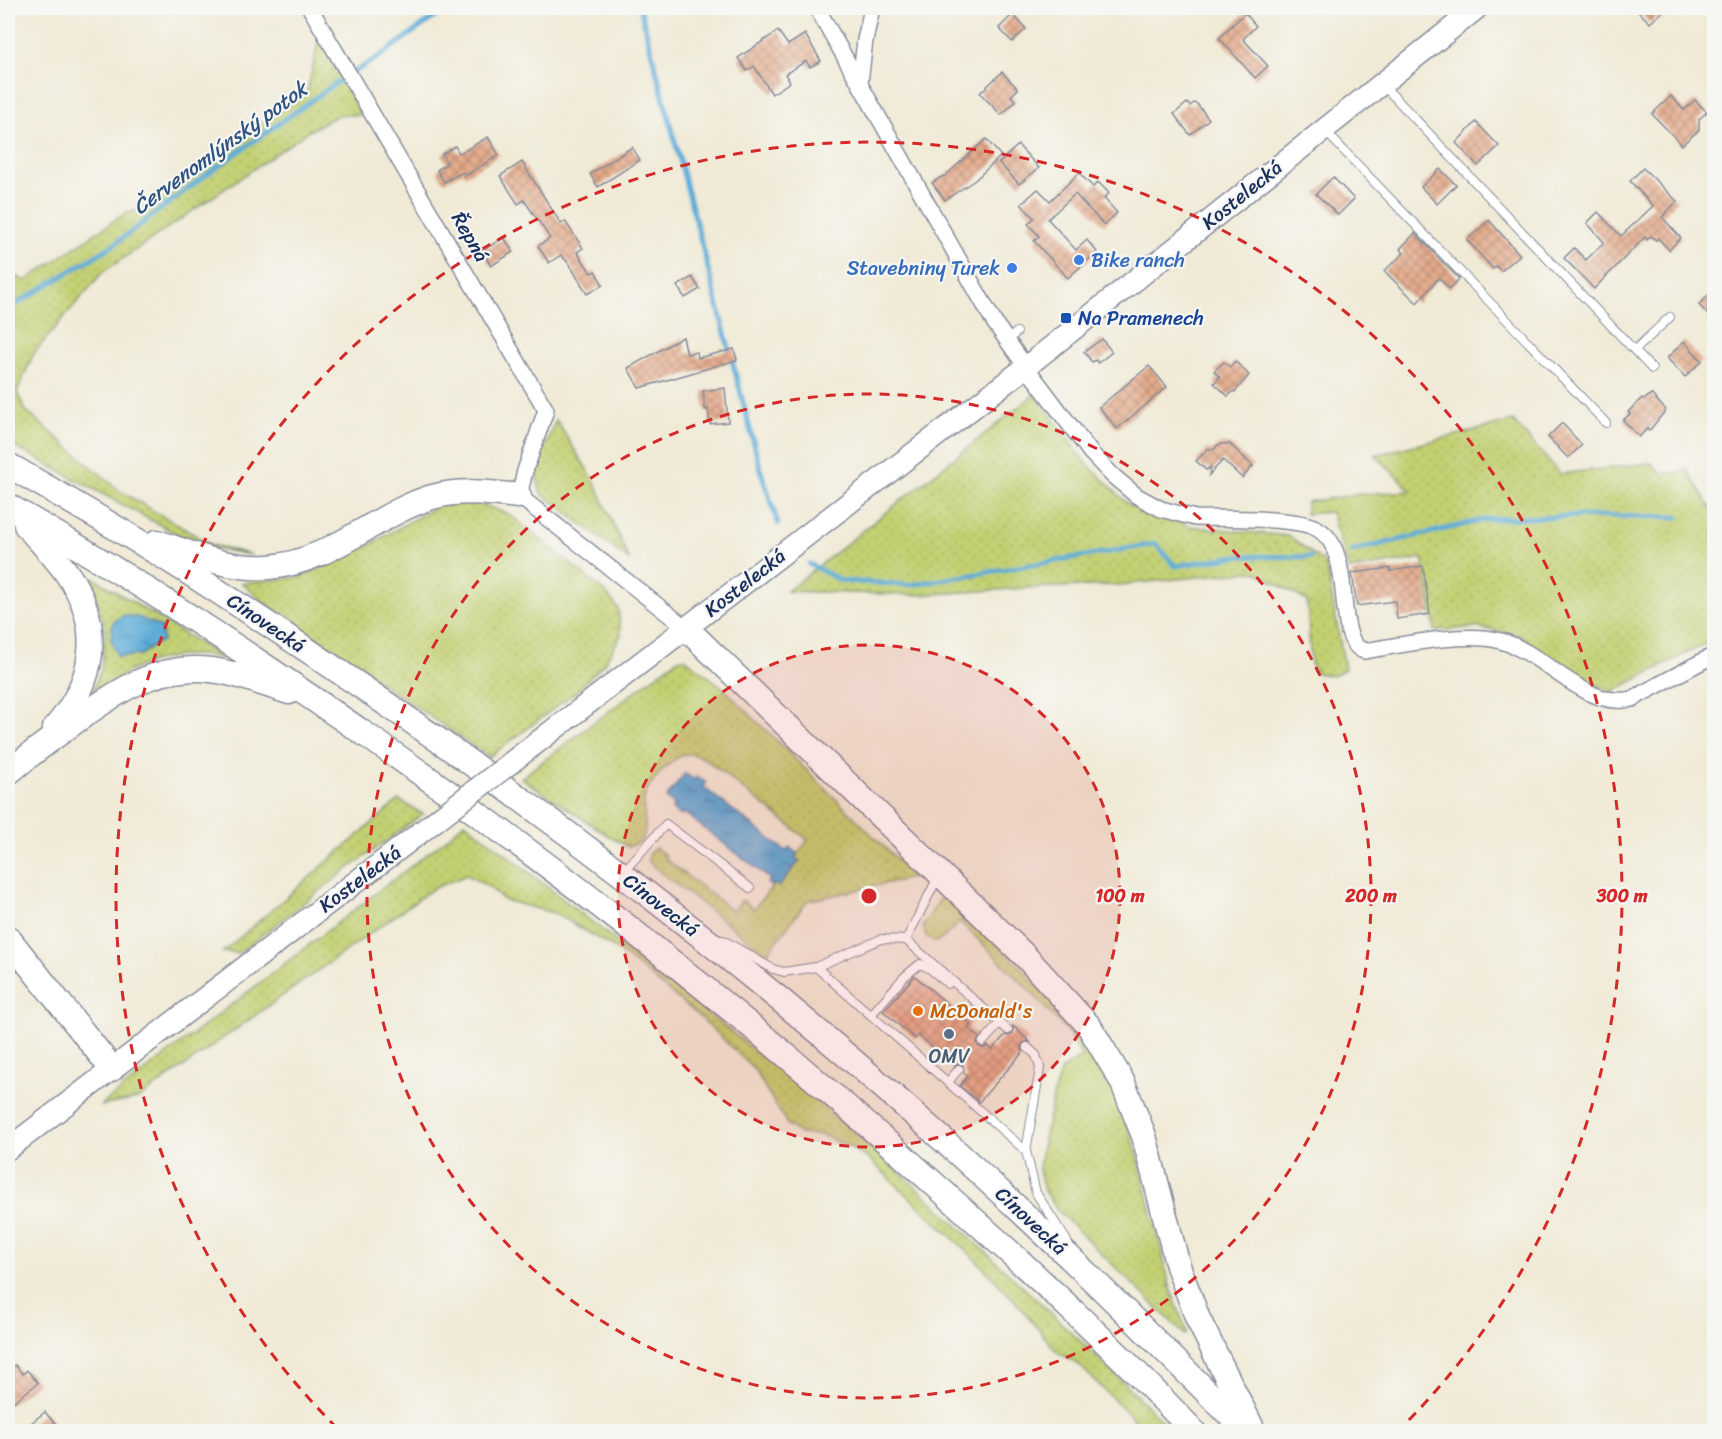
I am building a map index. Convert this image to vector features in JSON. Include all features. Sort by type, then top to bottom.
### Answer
[{"type":"highway","name":"Cínovecká","points":[[8,465],[204,582],[379,699],[460,755],[657,902],[772,993],[923,1122],[1089,1275],[1247,1431]]},
{"type":"highway","points":[[118,529],[232,565],[268,568],[297,562],[336,545],[403,509],[433,497],[462,492],[519,496]]},
{"type":"highway","points":[[10,508],[68,575],[81,599],[90,626],[92,645],[81,691],[62,720],[36,750]]},
{"type":"highway","name":"Cínovecká","points":[[10,508],[181,612],[318,702],[438,785],[557,872],[746,1021],[850,1109],[1037,1276],[1152,1387],[1194,1431]]},
{"type":"highway","points":[[686,628],[1025,956],[1089,1026],[1122,1081],[1144,1136],[1178,1266],[1198,1319],[1254,1431]]},
{"type":"highway","points":[[8,773],[36,750],[128,686],[155,674],[197,669],[222,671],[318,702]]},
{"type":"highway","points":[[8,938],[112,1069]]},
{"type":"main road","name":"Kostelecká","points":[[8,1149],[1026,367],[1477,8]]},
{"type":"street","name":"Řepná","points":[[310,8],[546,410],[519,496]]},
{"type":"street","points":[[817,8],[1012,337],[1026,367],[1091,453],[1137,496],[1180,516],[1292,522],[1315,528],[1328,537],[1334,546],[1352,640],[1357,649],[1364,651],[1476,637],[1499,640],[1519,646],[1589,692],[1607,700],[1620,702],[1632,699],[1714,655]]},
{"type":"street","points":[[860,83],[865,40],[872,8]]},
{"type":"street","points":[[519,496],[686,628]]},
{"type":"lane","points":[[1382,84],[1652,369]]},
{"type":"lane","points":[[1324,130],[1606,423]]},
{"type":"lane","points":[[1635,350],[1670,317]]},
{"type":"lane","points":[[621,874],[666,824],[750,888]]},
{"type":"lane","points":[[906,940],[940,873]]},
{"type":"lane","points":[[657,902],[773,969],[784,972],[816,967],[881,939],[906,940],[1008,1030]]},
{"type":"lane","points":[[871,1015],[904,977],[920,964],[929,968],[970,1003],[981,1007]]},
{"type":"lane","points":[[816,967],[1026,1151]]},
{"type":"lane","points":[[983,1042],[1000,1023]]},
{"type":"lane","points":[[1027,1047],[1036,1055],[1040,1068],[1026,1151],[1032,1184],[1040,1201],[1089,1275]]},
{"type":"lane","points":[[948,1082],[959,1069]]},
{"type":"green space","points":[[319,38],[361,115],[338,115],[309,131],[102,273],[34,353],[17,392],[26,411],[120,491],[210,544],[252,555],[199,546],[8,443],[8,272],[25,281],[127,212],[131,213],[307,92]]},
{"type":"green space","points":[[1035,394],[1083,460],[1127,503],[1189,526],[1289,536],[1326,564],[1345,669],[1334,676],[1317,673],[1311,665],[1307,601],[1255,571],[1119,585],[918,595],[787,591]]},
{"type":"green space","points":[[556,420],[595,482],[629,560],[541,493],[536,476],[538,464]]},
{"type":"green space","points":[[1513,421],[1560,474],[1651,463],[1662,474],[1687,470],[1714,513],[1714,639],[1612,692],[1588,680],[1517,635],[1476,627],[1435,631],[1423,558],[1349,570],[1331,512],[1305,514],[1307,502],[1361,494],[1411,491],[1375,455]]},
{"type":"green space","points":[[478,503],[509,514],[606,593],[618,608],[621,635],[605,662],[576,692],[489,757],[258,598],[242,583],[301,577],[367,546],[437,506]]},
{"type":"green space","points":[[89,575],[225,659],[188,655],[151,662],[124,674],[97,693],[93,690],[101,669],[106,632]]},
{"type":"green space","points":[[685,658],[722,687],[915,877],[807,901],[767,954],[648,861],[650,852],[656,848],[666,856],[665,859],[733,911],[742,900],[754,909],[775,883],[779,886],[799,861],[795,858],[808,840],[705,759],[692,754],[681,756],[656,777],[645,796],[645,833],[637,844],[628,847],[521,778],[678,659]]},
{"type":"green space","points":[[399,800],[423,814],[239,953],[223,952]]},
{"type":"green space","points":[[465,822],[810,1094],[912,1183],[1102,1361],[1172,1431],[1146,1431],[1080,1366],[1056,1351],[1016,1302],[975,1259],[870,1160],[848,1146],[822,1135],[800,1134],[787,1124],[754,1069],[699,1016],[619,951],[557,914],[504,900],[489,887],[467,875],[434,888],[138,1099],[100,1106],[445,840]]},
{"type":"green space","points":[[944,893],[1019,965],[1081,1033],[1116,1093],[1137,1152],[1171,1290],[1187,1332],[1185,1335],[1059,1212],[1044,1191],[1039,1169],[1056,1085],[1062,1070],[1081,1056],[1074,1041],[1059,1022],[960,922],[942,939],[935,942],[926,936],[923,926]]},
{"type":"water","points":[[124,615],[141,618],[161,627],[163,640],[140,655],[118,657],[111,640],[113,622]]},
{"type":"water","points":[[685,773],[694,780],[697,776],[706,783],[703,787],[786,851],[789,847],[798,854],[795,858],[799,861],[779,887],[775,884],[772,887],[767,883],[770,879],[684,813],[680,816],[672,809],[674,805],[666,798]]},
{"type":"building","points":[[1635,8],[1667,8],[1650,23]]},
{"type":"building","points":[[1245,13],[1256,26],[1243,39],[1268,66],[1255,78],[1219,38]]},
{"type":"building","points":[[1013,14],[1026,29],[1012,42],[999,28]]},
{"type":"building","points":[[778,31],[788,45],[805,34],[821,61],[810,67],[806,61],[785,74],[790,82],[772,94],[754,66],[747,71],[738,58]]},
{"type":"building","points":[[1002,72],[1018,89],[1011,96],[1016,101],[1001,115],[980,93]]},
{"type":"building","points":[[1671,96],[1684,110],[1695,100],[1707,112],[1699,119],[1699,130],[1682,145],[1652,114]]},
{"type":"building","points":[[1187,103],[1190,106],[1197,104],[1209,119],[1190,135],[1174,114]]},
{"type":"building","points":[[1476,122],[1499,146],[1478,166],[1456,143]]},
{"type":"building","points":[[488,137],[499,155],[465,176],[463,172],[444,182],[437,170],[447,163],[442,154],[455,146],[459,153]]},
{"type":"building","points":[[986,139],[1001,156],[975,180],[945,200],[932,183],[944,177]]},
{"type":"building","points":[[1018,145],[1039,168],[1019,184],[999,163]]},
{"type":"building","points":[[632,147],[640,160],[598,187],[590,174]]},
{"type":"building","points":[[522,162],[561,224],[565,221],[583,248],[577,252],[591,273],[595,271],[603,285],[587,294],[570,265],[561,255],[549,263],[538,246],[550,238],[524,200],[518,204],[500,176]]},
{"type":"building","points":[[1643,168],[1677,201],[1662,217],[1681,238],[1669,250],[1658,238],[1656,240],[1651,236],[1647,240],[1645,237],[1594,289],[1564,258],[1574,248],[1586,260],[1604,242],[1587,223],[1598,212],[1621,236],[1653,206],[1630,181]]},
{"type":"building","points":[[1440,169],[1456,185],[1437,204],[1421,187]]},
{"type":"building","points":[[1079,173],[1093,187],[1098,182],[1109,193],[1104,198],[1117,213],[1104,225],[1075,194],[1048,219],[1076,250],[1087,240],[1097,252],[1068,278],[1034,241],[1039,236],[1028,224],[1034,218],[1021,204],[1038,189],[1050,201]]},
{"type":"building","points":[[1333,177],[1354,199],[1338,215],[1316,194]]},
{"type":"building","points":[[1489,220],[1520,255],[1501,271],[1496,266],[1493,269],[1467,240]]},
{"type":"building","points":[[1415,233],[1459,279],[1449,289],[1439,278],[1417,303],[1384,271],[1404,253],[1400,249]]},
{"type":"building","points":[[504,237],[513,252],[491,266],[482,251]]},
{"type":"building","points":[[692,277],[700,289],[685,298],[677,286]]},
{"type":"building","points":[[1714,290],[1714,321],[1699,305]]},
{"type":"building","points":[[683,337],[687,354],[697,352],[698,358],[734,349],[737,360],[639,388],[628,368]]},
{"type":"building","points":[[1102,339],[1112,352],[1098,363],[1096,360],[1092,362],[1084,352]]},
{"type":"building","points":[[1684,341],[1702,361],[1685,377],[1667,358]]},
{"type":"building","points":[[1235,361],[1249,375],[1235,392],[1228,396],[1214,383],[1220,377],[1214,371],[1224,362],[1230,367]]},
{"type":"building","points":[[1149,366],[1167,387],[1117,429],[1099,407]]},
{"type":"building","points":[[725,388],[728,422],[710,424],[708,409],[705,410],[703,391]]},
{"type":"building","points":[[1651,394],[1666,410],[1649,431],[1647,429],[1639,437],[1623,420],[1642,398],[1644,400]]},
{"type":"building","points":[[1562,423],[1582,445],[1568,458],[1548,437]]},
{"type":"building","points":[[1221,444],[1230,444],[1253,466],[1242,478],[1223,460],[1209,475],[1211,467],[1206,470],[1196,461],[1208,449],[1215,449]]},
{"type":"building","points":[[1423,566],[1430,614],[1397,619],[1395,601],[1357,606],[1352,573]]},
{"type":"building","points":[[915,976],[971,1024],[968,1028],[979,1038],[977,1043],[979,1047],[988,1046],[992,1050],[1005,1035],[1009,1036],[1013,1033],[1013,1026],[1031,1043],[1028,1041],[1023,1043],[1021,1046],[1023,1052],[979,1102],[960,1086],[968,1076],[964,1073],[963,1065],[959,1063],[954,1065],[918,1035],[915,1039],[883,1011]]},
{"type":"building","points":[[15,1365],[23,1374],[27,1370],[38,1383],[8,1406],[8,1371]]},
{"type":"building","points":[[45,1412],[61,1431],[21,1431]]},
{"type":"waterway","name":"Červenomlýnský potok","points":[[8,309],[112,246],[210,172],[447,8]]},
{"type":"waterway","points":[[640,8],[761,471],[778,524]]},
{"type":"waterway","points":[[1352,551],[1488,519],[1585,516],[1678,517]]},
{"type":"waterway","points":[[809,564],[842,581],[911,585],[1156,544],[1175,566],[1237,556],[1311,557]]},
{"type":"place","name":"Bike ranch","points":[[1079,260]]},
{"type":"place","name":"Stavebniny Turek","points":[[1012,268]]},
{"type":"place","name":"Na Pramenech","points":[[1066,318]]},
{"type":"place","name":"McDonald's","points":[[918,1011]]},
{"type":"place","name":"OMV","points":[[949,1034]]}]
